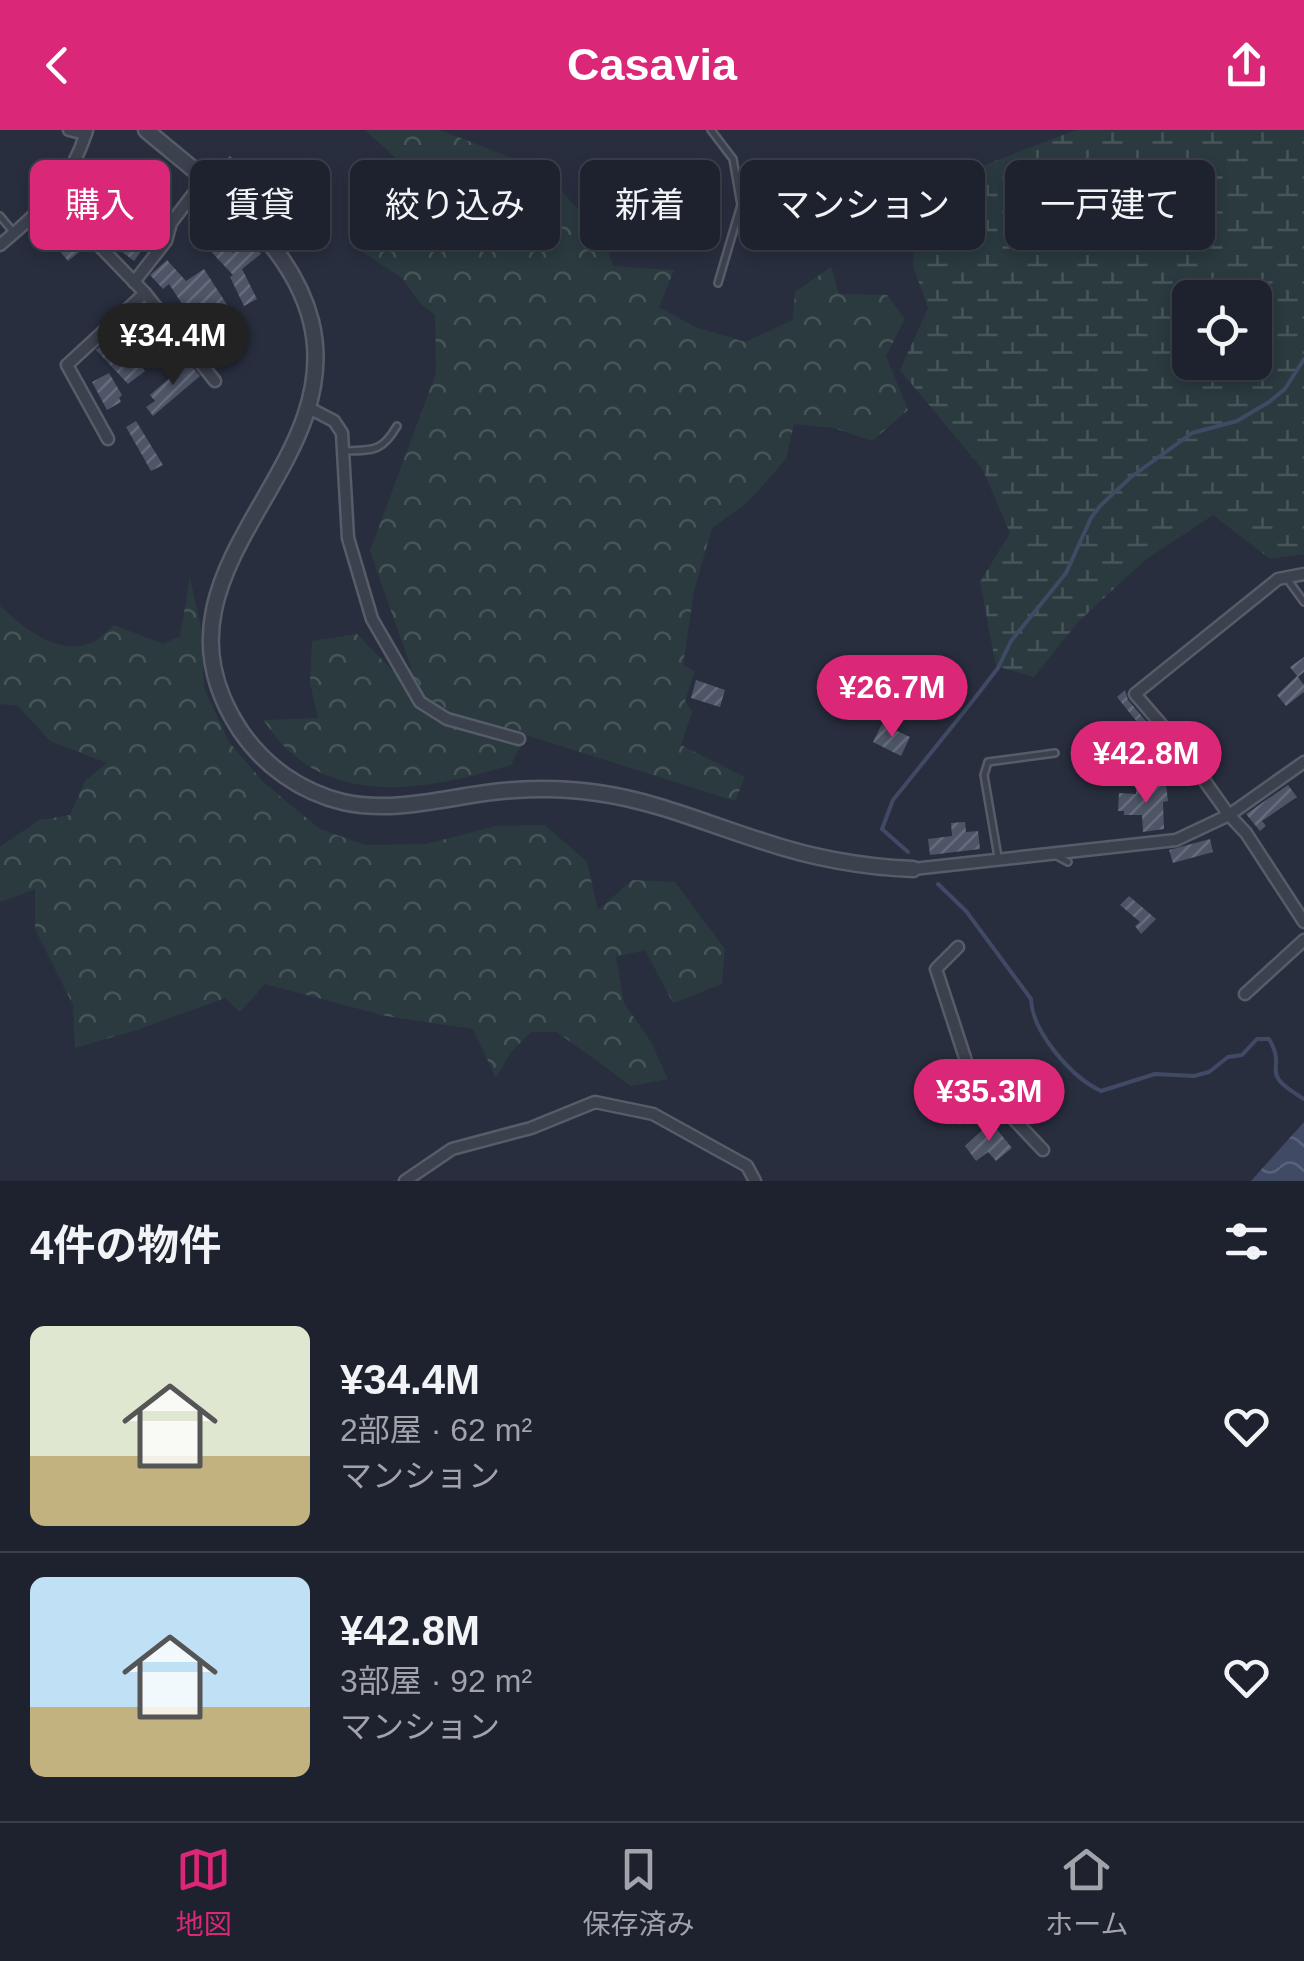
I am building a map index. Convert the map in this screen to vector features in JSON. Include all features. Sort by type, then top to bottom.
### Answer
[{"type":"street","points":[[69,130],[86,132],[76,160]]},
{"type":"street","points":[[146,130],[190,168]]},
{"type":"street","points":[[134,282],[166,242],[171,224],[190,199]]},
{"type":"street","points":[[0,246],[30,218]]},
{"type":"street","points":[[103,250],[145,294],[214,382]]},
{"type":"street","points":[[272,250],[299,286],[316,350],[309,408],[294,444],[236,547],[219,584],[212,613],[215,672],[222,696],[248,742],[288,780],[344,802],[372,806],[402,806],[514,790],[603,794],[826,859],[877,868],[913,869],[1176,840],[1229,815],[1304,762]]},
{"type":"street","points":[[108,439],[66,366],[145,294]]},
{"type":"street","points":[[309,408],[334,420],[342,433],[348,538],[372,620],[420,702],[447,719],[519,739]]},
{"type":"street","points":[[1304,574],[1278,579],[1135,694],[1246,832],[1304,922]]},
{"type":"street","points":[[1245,994],[1304,940]]},
{"type":"street","points":[[958,947],[936,969],[970,1074],[1042,1150]]},
{"type":"street","points":[[1012,1117],[1047,1082]]},
{"type":"street","points":[[406,1181],[452,1149],[532,1128],[595,1102],[653,1114],[746,1166],[755,1181]]},
{"type":"lane","points":[[711,130],[733,160],[741,204],[718,283]]},
{"type":"lane","points":[[0,216],[14,233]]},
{"type":"lane","points":[[345,452],[372,450],[386,443],[396,426]]},
{"type":"lane","points":[[1287,577],[1304,602]]},
{"type":"lane","points":[[998,860],[984,775],[988,762],[1055,752]]},
{"type":"lane","points":[[1053,854],[1068,862]]},
{"type":"green space","points":[[365,130],[440,130],[517,160],[398,160]]},
{"type":"green space","points":[[1076,130],[1304,130],[1304,554],[1270,559],[1213,515],[1145,560],[1078,622],[1034,677],[996,666],[980,582],[1010,533],[983,470],[900,370],[928,308],[913,266],[914,250],[985,250],[985,165]]},
{"type":"green space","points":[[560,188],[580,210],[580,250],[608,250],[613,266],[674,270],[659,307],[695,327],[745,342],[793,320],[795,292],[831,267],[839,294],[887,295],[905,319],[886,356],[908,410],[872,441],[834,428],[794,424],[786,459],[749,501],[712,528],[694,591],[683,665],[695,671],[685,701],[692,712],[681,745],[745,777],[735,801],[526,735],[511,765],[426,785],[367,786],[339,780],[312,768],[285,747],[263,720],[318,718],[310,683],[312,641],[357,634],[391,669],[411,668],[370,551],[436,373],[435,315],[421,304],[402,278],[360,250],[560,250]]},
{"type":"green space","points":[[190,578],[201,628],[204,688],[229,742],[264,783],[320,829],[365,845],[426,844],[496,826],[545,825],[587,862],[598,910],[632,880],[675,882],[725,949],[722,984],[673,1003],[645,950],[616,957],[624,1003],[651,1042],[668,1079],[631,1086],[557,1032],[531,1032],[511,1052],[496,1078],[473,1029],[386,1016],[265,984],[240,1012],[225,998],[75,1048],[73,1005],[35,929],[35,889],[0,902],[0,847],[39,820],[70,815],[85,781],[107,763],[50,741],[18,706],[0,704],[0,606],[31,631],[57,644],[82,646],[114,625],[163,644],[180,636]]},
{"type":"water","points":[[1304,1122],[1304,1181],[1251,1181]]},
{"type":"building","points":[[59,250],[82,250],[68,261]]},
{"type":"building","points":[[120,250],[142,250],[134,261]]},
{"type":"building","points":[[210,250],[258,250],[261,254],[242,269],[257,299],[244,306],[230,277],[233,275]]},
{"type":"building","points":[[167,260],[186,281],[204,269],[231,311],[194,338],[186,327],[194,322],[169,284],[163,289],[150,275]]},
{"type":"building","points":[[147,310],[156,321],[127,346],[145,371],[128,384],[96,350]]},
{"type":"building","points":[[188,362],[200,376],[153,416],[146,407],[155,401],[150,395]]},
{"type":"building","points":[[109,373],[122,395],[121,402],[107,410],[92,382]]},
{"type":"building","points":[[136,421],[163,465],[151,471],[126,427]]},
{"type":"building","points":[[1304,657],[1304,672],[1298,677],[1304,692],[1286,706],[1277,695],[1297,676],[1290,667]]},
{"type":"building","points":[[696,680],[725,690],[720,707],[691,698]]},
{"type":"building","points":[[1125,690],[1128,700],[1176,756],[1169,762],[1117,697]]},
{"type":"building","points":[[882,724],[910,737],[901,756],[873,742]]},
{"type":"building","points":[[1166,784],[1164,829],[1143,832],[1142,815],[1118,811],[1119,793],[1136,794],[1136,787]]},
{"type":"building","points":[[1288,785],[1297,797],[1262,821],[1266,826],[1260,831],[1246,814]]},
{"type":"building","points":[[965,822],[966,832],[978,831],[980,849],[930,855],[928,839],[952,836],[951,823]]},
{"type":"building","points":[[1210,839],[1213,852],[1173,863],[1169,850]]},
{"type":"building","points":[[1129,896],[1156,919],[1141,934],[1135,926],[1140,922],[1120,905]]},
{"type":"building","points":[[960,1086],[980,1108],[960,1125],[938,1107]]},
{"type":"building","points":[[991,1122],[1012,1148],[996,1161],[988,1152],[976,1161],[965,1146]]},
{"type":"waterway","points":[[908,852],[882,829],[893,800],[998,668],[1011,641],[1066,573],[1100,506],[1131,477],[1192,433],[1237,421],[1269,402],[1285,389],[1304,359]]},
{"type":"waterway","points":[[938,884],[966,911],[1031,999],[1046,1040],[1090,1085],[1101,1091],[1155,1074],[1194,1076],[1209,1072],[1228,1057],[1242,1055],[1257,1039],[1269,1039],[1277,1076],[1304,1099]]}]
